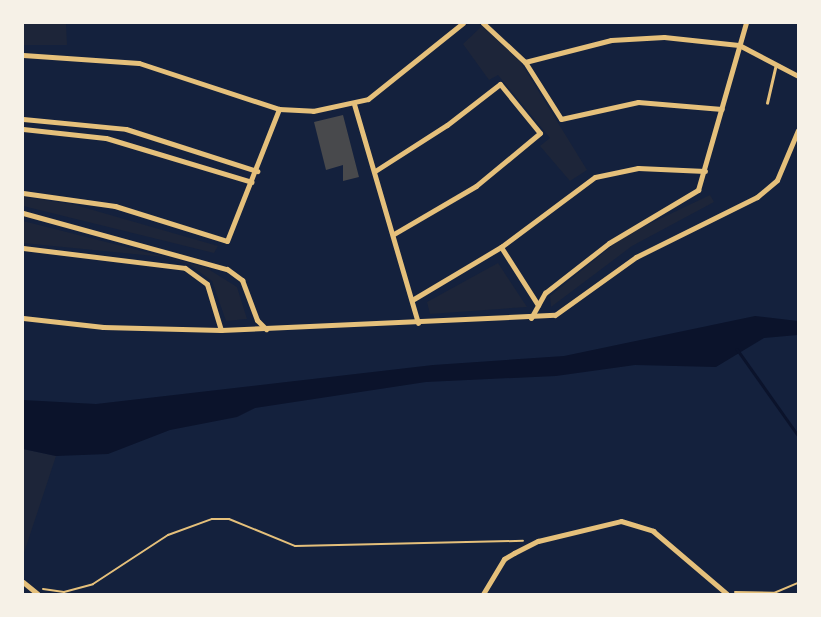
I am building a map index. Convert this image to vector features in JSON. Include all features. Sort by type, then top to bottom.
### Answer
[{"type":"street","points":[[23,55],[139,63],[279,109],[313,111],[354,104],[463,23]]},
{"type":"street","points":[[483,23],[525,62],[561,119],[638,102],[722,109]]},
{"type":"street","points":[[531,318],[544,293],[609,243],[698,190],[746,23]]},
{"type":"street","points":[[525,62],[628,37],[739,45],[798,76]]},
{"type":"street","points":[[375,171],[447,125],[500,84],[540,133],[477,186],[394,234]]},
{"type":"street","points":[[354,104],[418,323]]},
{"type":"street","points":[[23,193],[115,206],[227,241],[257,171],[279,109]]},
{"type":"street","points":[[23,118],[126,129],[257,171]]},
{"type":"street","points":[[23,129],[106,138],[252,182]]},
{"type":"street","points":[[23,318],[103,327],[221,330],[555,315],[636,257],[748,203],[776,180],[798,131]]},
{"type":"street","points":[[412,300],[501,247],[581,185],[603,174],[650,167],[705,171]]},
{"type":"street","points":[[23,213],[227,269],[242,280],[257,320],[266,329]]},
{"type":"street","points":[[501,247],[538,305]]},
{"type":"street","points":[[23,248],[185,268],[207,284],[221,330]]},
{"type":"street","points":[[482,594],[494,583],[504,559],[538,541],[607,523],[638,524],[653,531],[726,593]]},
{"type":"street","points":[[23,582],[38,594]]},
{"type":"lane","points":[[767,103],[777,63]]},
{"type":"path","points":[[23,582],[51,591],[76,590],[93,584],[169,535],[212,519],[229,519],[295,546],[538,541]]},
{"type":"path","points":[[726,593],[774,593],[798,583]]},
{"type":"shaded area","points":[[23,23],[66,23],[67,45],[23,45]]},
{"type":"shaded area","points":[[482,26],[520,61],[587,170],[570,181],[540,146],[550,138],[498,75],[489,80],[463,44]]},
{"type":"shaded area","points":[[710,195],[714,202],[632,246],[551,307],[550,296],[624,236]]},
{"type":"shaded area","points":[[23,197],[72,204],[218,246],[214,253],[23,206]]},
{"type":"shaded area","points":[[23,221],[205,267],[237,287],[247,319],[226,321],[212,281],[190,265],[164,257],[23,243]]},
{"type":"shaded area","points":[[498,263],[527,307],[430,314],[427,302]]},
{"type":"shaded area","points":[[755,316],[798,321],[798,335],[764,338],[716,367],[635,365],[556,376],[426,382],[255,408],[237,417],[170,430],[108,454],[56,456],[23,449],[23,400],[96,404],[433,365],[564,356]]},
{"type":"shaded area","points":[[23,449],[56,456],[23,556]]},
{"type":"building","points":[[343,115],[359,177],[343,181],[343,165],[326,170],[314,122]]},
{"type":"waterway","points":[[737,349],[798,435]]}]
